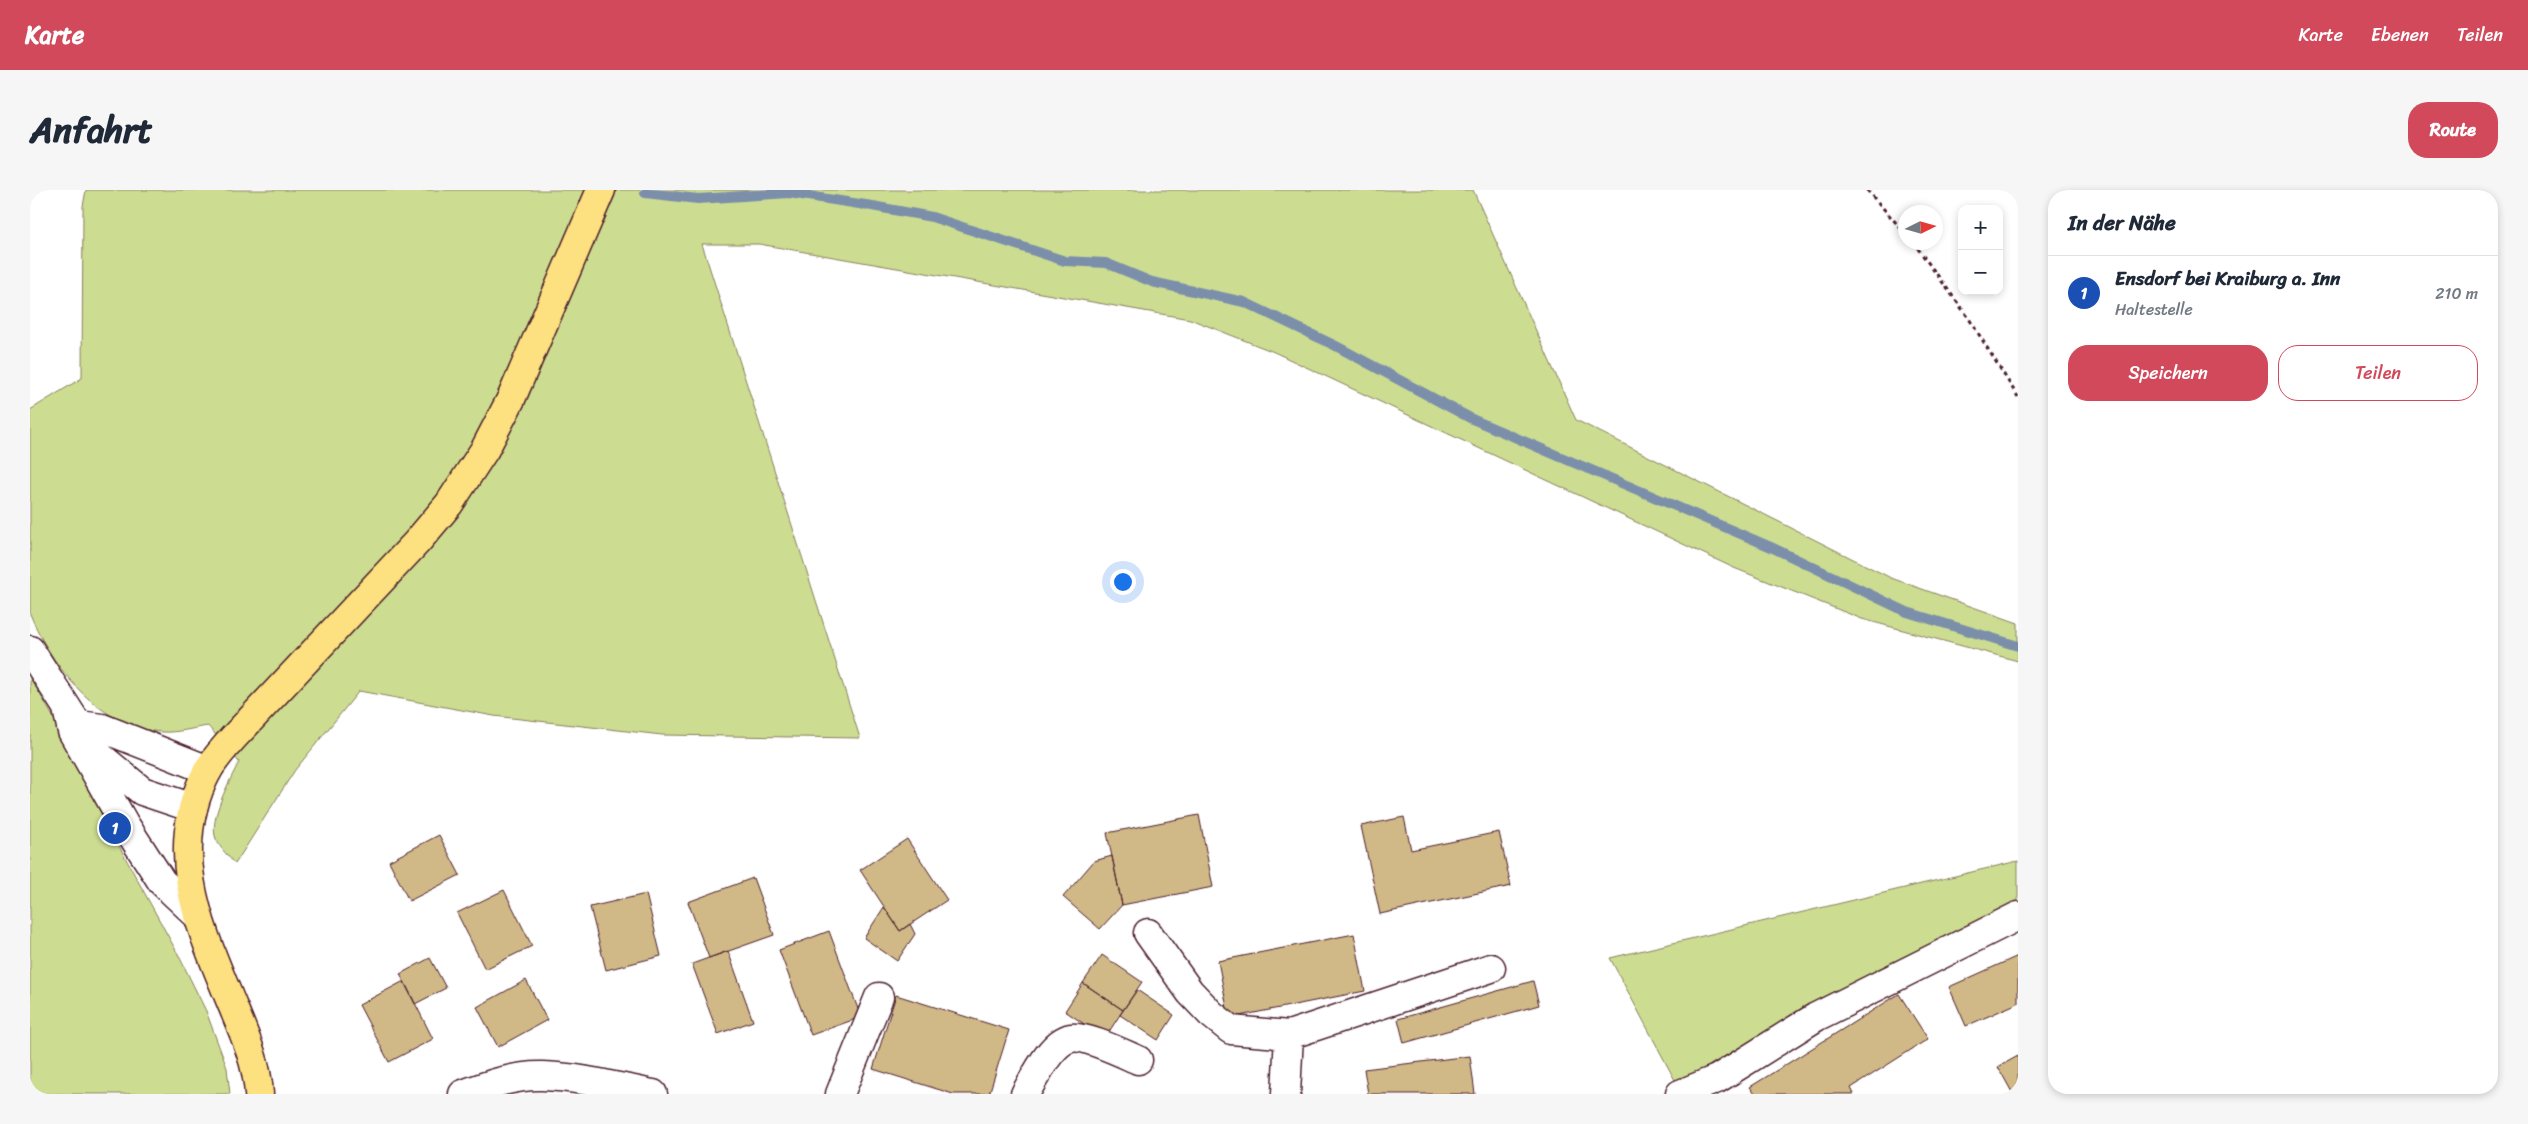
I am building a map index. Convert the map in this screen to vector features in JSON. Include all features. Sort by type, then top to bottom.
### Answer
[{"type":"main road","points":[[260,1094],[253,1055],[197,915],[187,856],[193,808],[208,770],[234,737],[417,542],[449,504],[485,449],[512,399],[602,190]]},
{"type":"street","points":[[30,650],[96,752],[142,791],[193,808]]},
{"type":"street","points":[[73,717],[208,770]]},
{"type":"street","points":[[73,717],[72,731],[130,831],[162,882],[197,915]]},
{"type":"street","points":[[1680,1094],[1717,1079],[1816,1017],[2018,916]]},
{"type":"street","points":[[1148,933],[1190,992],[1211,1014],[1231,1030],[1289,1035],[1491,968]]},
{"type":"street","points":[[840,1094],[879,997]]},
{"type":"street","points":[[1286,1094],[1289,1035]]},
{"type":"street","points":[[1024,1094],[1048,1055],[1064,1041],[1073,1037],[1138,1060]]},
{"type":"street","points":[[463,1094],[494,1084],[540,1075],[568,1078],[653,1094]]},
{"type":"path","points":[[1867,190],[1898,225]]},
{"type":"path","points":[[1919,250],[1968,317],[2018,397]]},
{"type":"green space","points":[[86,190],[1473,190],[1576,420],[1891,578],[2018,623],[2018,661],[1862,619],[1734,568],[1274,352],[1190,319],[759,244],[702,244],[860,738],[662,735],[494,716],[359,691],[295,770],[235,864],[220,846],[214,831],[217,811],[239,762],[208,726],[168,732],[139,728],[118,719],[99,707],[81,692],[65,674],[51,655],[30,614],[30,410],[82,378],[83,206]]},
{"type":"green space","points":[[30,677],[55,720],[73,762],[179,956],[206,1011],[227,1068],[230,1094],[30,1094]]},
{"type":"green space","points":[[2018,861],[2018,905],[1880,968],[1677,1084],[1610,958]]},
{"type":"building","points":[[1199,815],[1213,887],[1122,905],[1107,833]]},
{"type":"building","points":[[1404,817],[1411,850],[1499,832],[1511,886],[1380,914],[1361,826]]},
{"type":"building","points":[[439,835],[460,875],[409,901],[389,861]]},
{"type":"building","points":[[907,839],[947,900],[900,931],[860,870]]},
{"type":"building","points":[[1112,856],[1122,905],[1100,929],[1063,897],[1094,861]]},
{"type":"building","points":[[753,878],[774,935],[709,958],[688,902]]},
{"type":"building","points":[[504,890],[532,946],[485,969],[457,913]]},
{"type":"building","points":[[646,894],[661,956],[606,970],[590,907]]},
{"type":"building","points":[[884,907],[900,931],[910,924],[915,934],[897,961],[864,938]]},
{"type":"building","points":[[829,931],[861,1017],[811,1035],[779,950]]},
{"type":"building","points":[[1354,934],[1365,991],[1229,1018],[1218,961]]},
{"type":"building","points":[[728,951],[753,1021],[718,1034],[692,964]]},
{"type":"building","points":[[1102,955],[1142,982],[1123,1010],[1083,983]]},
{"type":"building","points":[[2018,956],[2018,1003],[1966,1026],[1949,987]]},
{"type":"building","points":[[430,958],[446,988],[415,1004],[400,974]]},
{"type":"building","points":[[526,980],[547,1020],[498,1047],[477,1007]]},
{"type":"building","points":[[404,981],[433,1039],[389,1062],[359,1005]]},
{"type":"building","points":[[1533,981],[1539,1005],[1404,1043],[1398,1019]]},
{"type":"building","points":[[1083,983],[1123,1010],[1105,1038],[1065,1011]]},
{"type":"building","points":[[1137,990],[1174,1015],[1158,1040],[1120,1015]]},
{"type":"building","points":[[1899,994],[1928,1039],[1851,1088],[1854,1094],[1755,1094],[1750,1087]]},
{"type":"building","points":[[896,995],[1009,1030],[989,1094],[953,1094],[873,1069]]},
{"type":"building","points":[[1470,1056],[1475,1094],[1368,1094],[1364,1069]]},
{"type":"building","points":[[2018,1056],[2018,1094],[2013,1094],[1998,1067]]},
{"type":"waterway","points":[[645,193],[698,199],[789,193],[872,206],[932,217],[1065,261],[1106,263],[1152,282],[1244,302],[1336,346],[1472,419],[1771,547],[1907,612],[2018,646]]},
{"type":"place","name":"Ensdorf bei Kraiburg a. Inn","points":[[115,828]]}]
